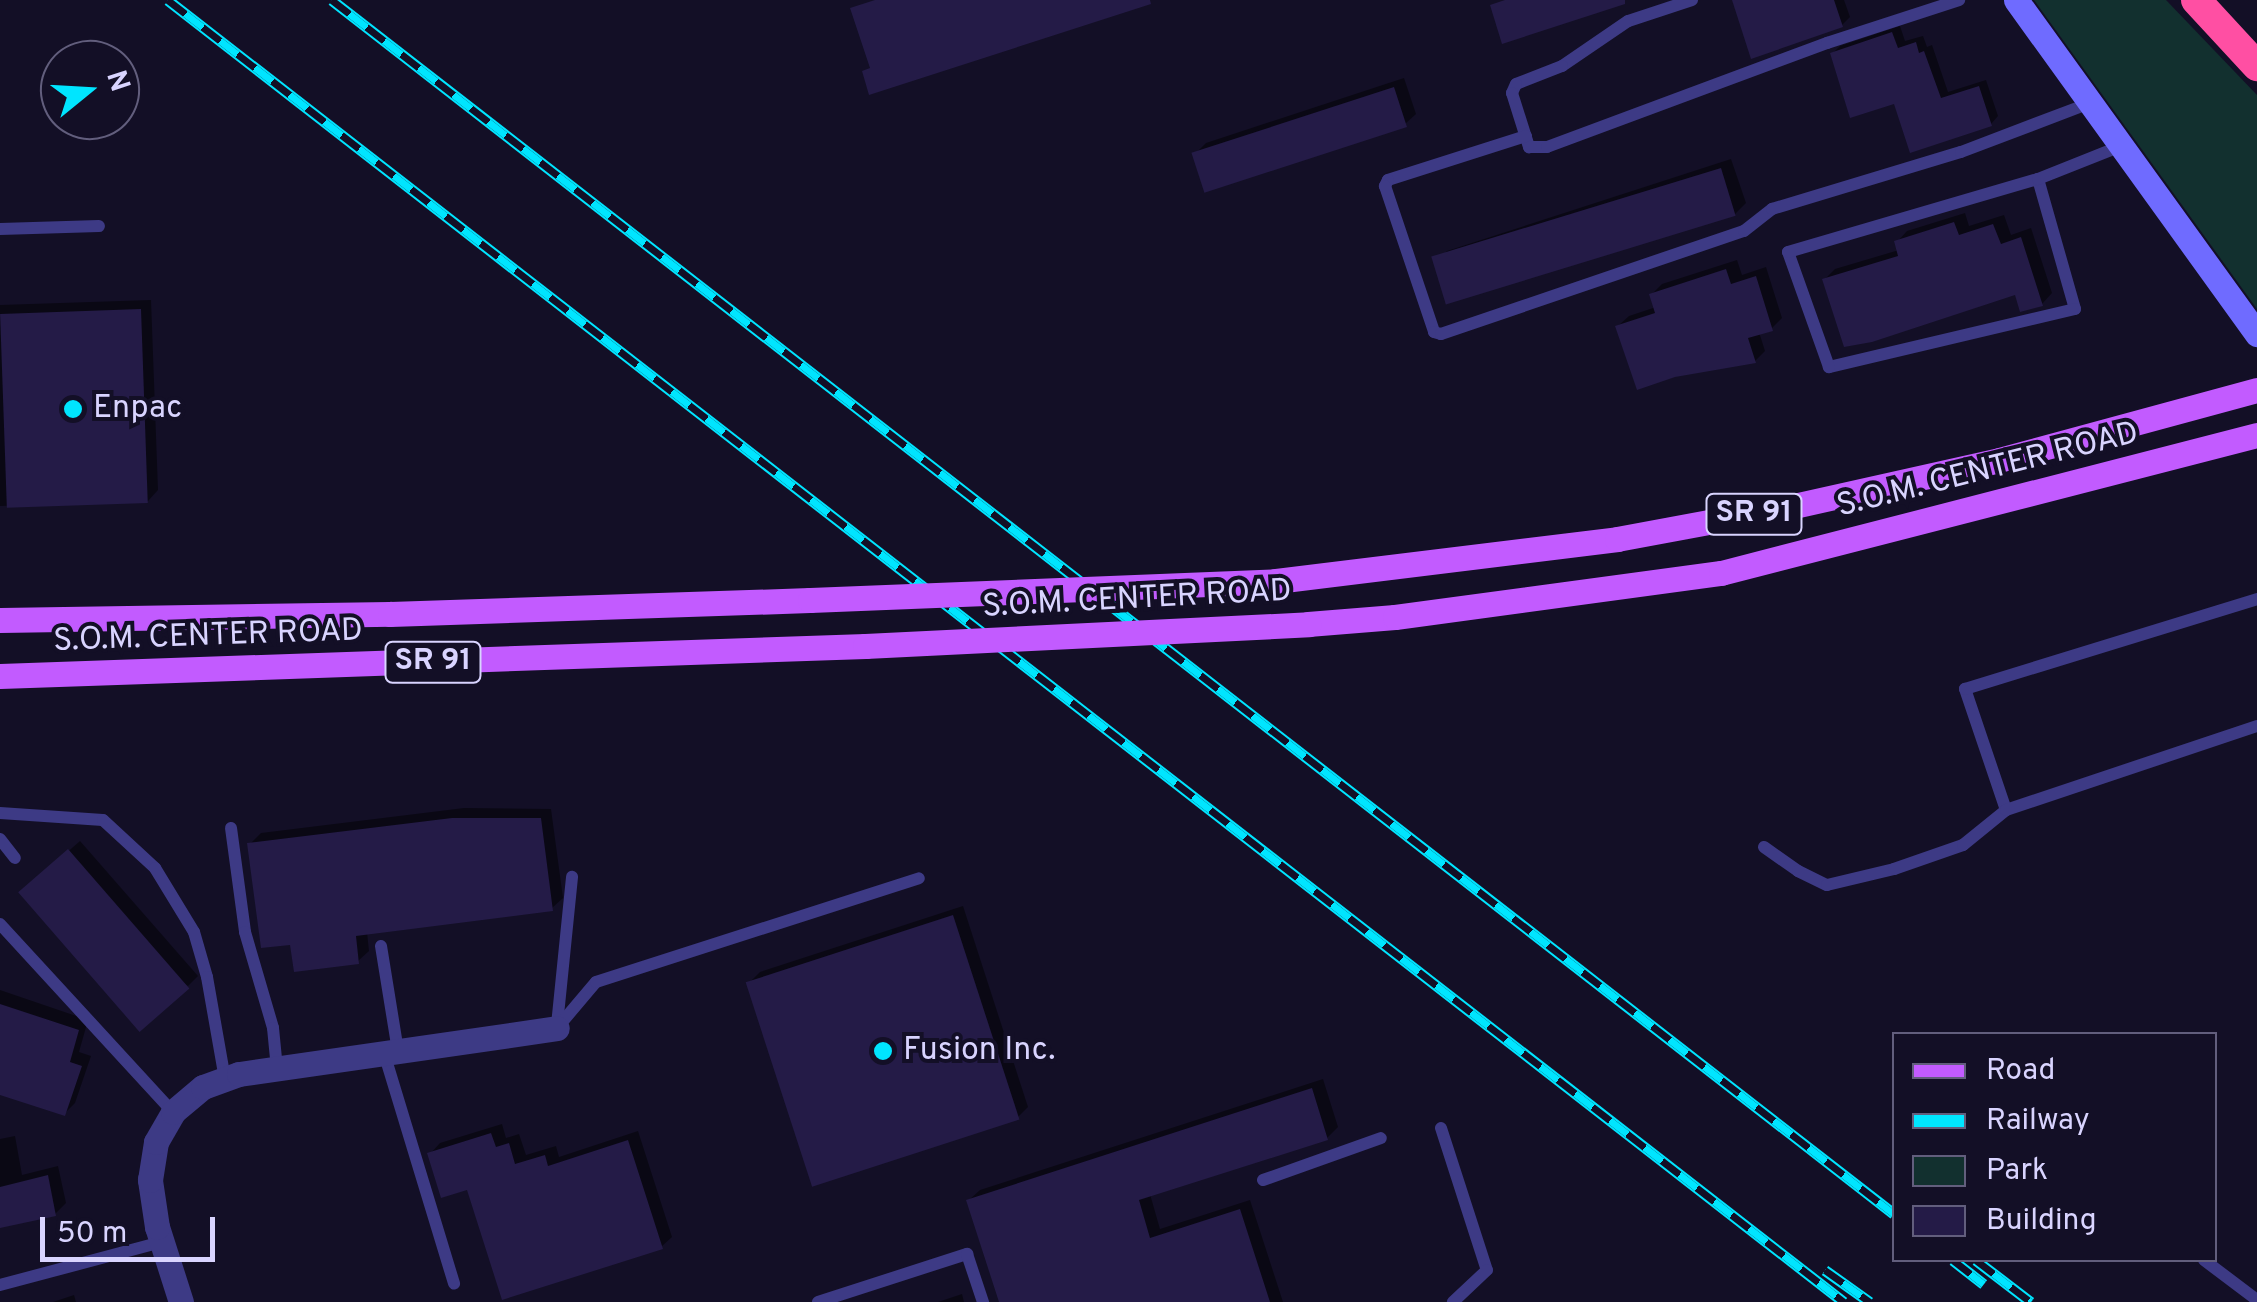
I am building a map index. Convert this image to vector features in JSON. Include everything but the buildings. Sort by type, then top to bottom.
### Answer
[{"type":"highway","points":[[2196,0],[2257,66]]},
{"type":"main road","name":"S.O.M. CENTER ROAD","points":[[0,620],[390,614],[1276,582],[1617,539],[1786,508],[1999,460],[2257,390]]},
{"type":"main road","name":"S.O.M. CENTER ROAD","points":[[0,676],[865,646],[1394,618],[1721,573],[2257,435]]},
{"type":"street","points":[[2016,0],[2257,334]]},
{"type":"street","points":[[181,1302],[162,1242],[150,1180],[156,1142],[173,1112],[203,1088],[277,1068],[557,1028]]},
{"type":"lane","points":[[1692,0],[1628,21],[1562,66],[1516,84],[1512,92],[1529,146],[1546,147],[1827,43],[1959,0]]},
{"type":"lane","points":[[1526,136],[1388,180],[1385,186],[1434,332],[1441,334],[1744,231],[1772,210],[1961,152],[2090,103]]},
{"type":"lane","points":[[2038,178],[2075,308],[1829,367],[1788,252],[2038,178],[2121,146]]},
{"type":"lane","points":[[0,229],[99,226]]},
{"type":"lane","points":[[2006,810],[1964,688],[2257,598]]},
{"type":"lane","points":[[1764,847],[1798,872],[1827,884],[1894,869],[1963,845],[2006,810],[2257,726]]},
{"type":"lane","points":[[0,814],[103,820],[155,868],[194,932],[208,976],[226,1079]]},
{"type":"lane","points":[[231,828],[245,932],[272,1028],[277,1068]]},
{"type":"lane","points":[[0,840],[15,858]]},
{"type":"lane","points":[[557,1028],[572,877]]},
{"type":"lane","points":[[557,1028],[596,982],[919,878]]},
{"type":"lane","points":[[0,924],[173,1112]]},
{"type":"lane","points":[[382,946],[391,1052],[454,1284]]},
{"type":"lane","points":[[1441,1128],[1487,1270],[1453,1302]]},
{"type":"lane","points":[[1263,1180],[1380,1138]]},
{"type":"lane","points":[[0,1285],[162,1242]]},
{"type":"lane","points":[[818,1302],[967,1254],[983,1302]]},
{"type":"lane","points":[[2207,1262],[2257,1300]]},
{"type":"green space","points":[[2034,0],[2166,0],[2257,95],[2257,309]]},
{"type":"railway","points":[[168,0],[1844,1302]]},
{"type":"railway","points":[[332,0],[1892,1212]]},
{"type":"railway","points":[[1956,1262],[1984,1284]]},
{"type":"railway","points":[[1979,1262],[2031,1302]]},
{"type":"railway","points":[[1825,1270],[1870,1302]]},
{"type":"place","name":"Enpac","points":[[73,409]]},
{"type":"place","name":"Fusion Inc.","points":[[883,1051]]}]
